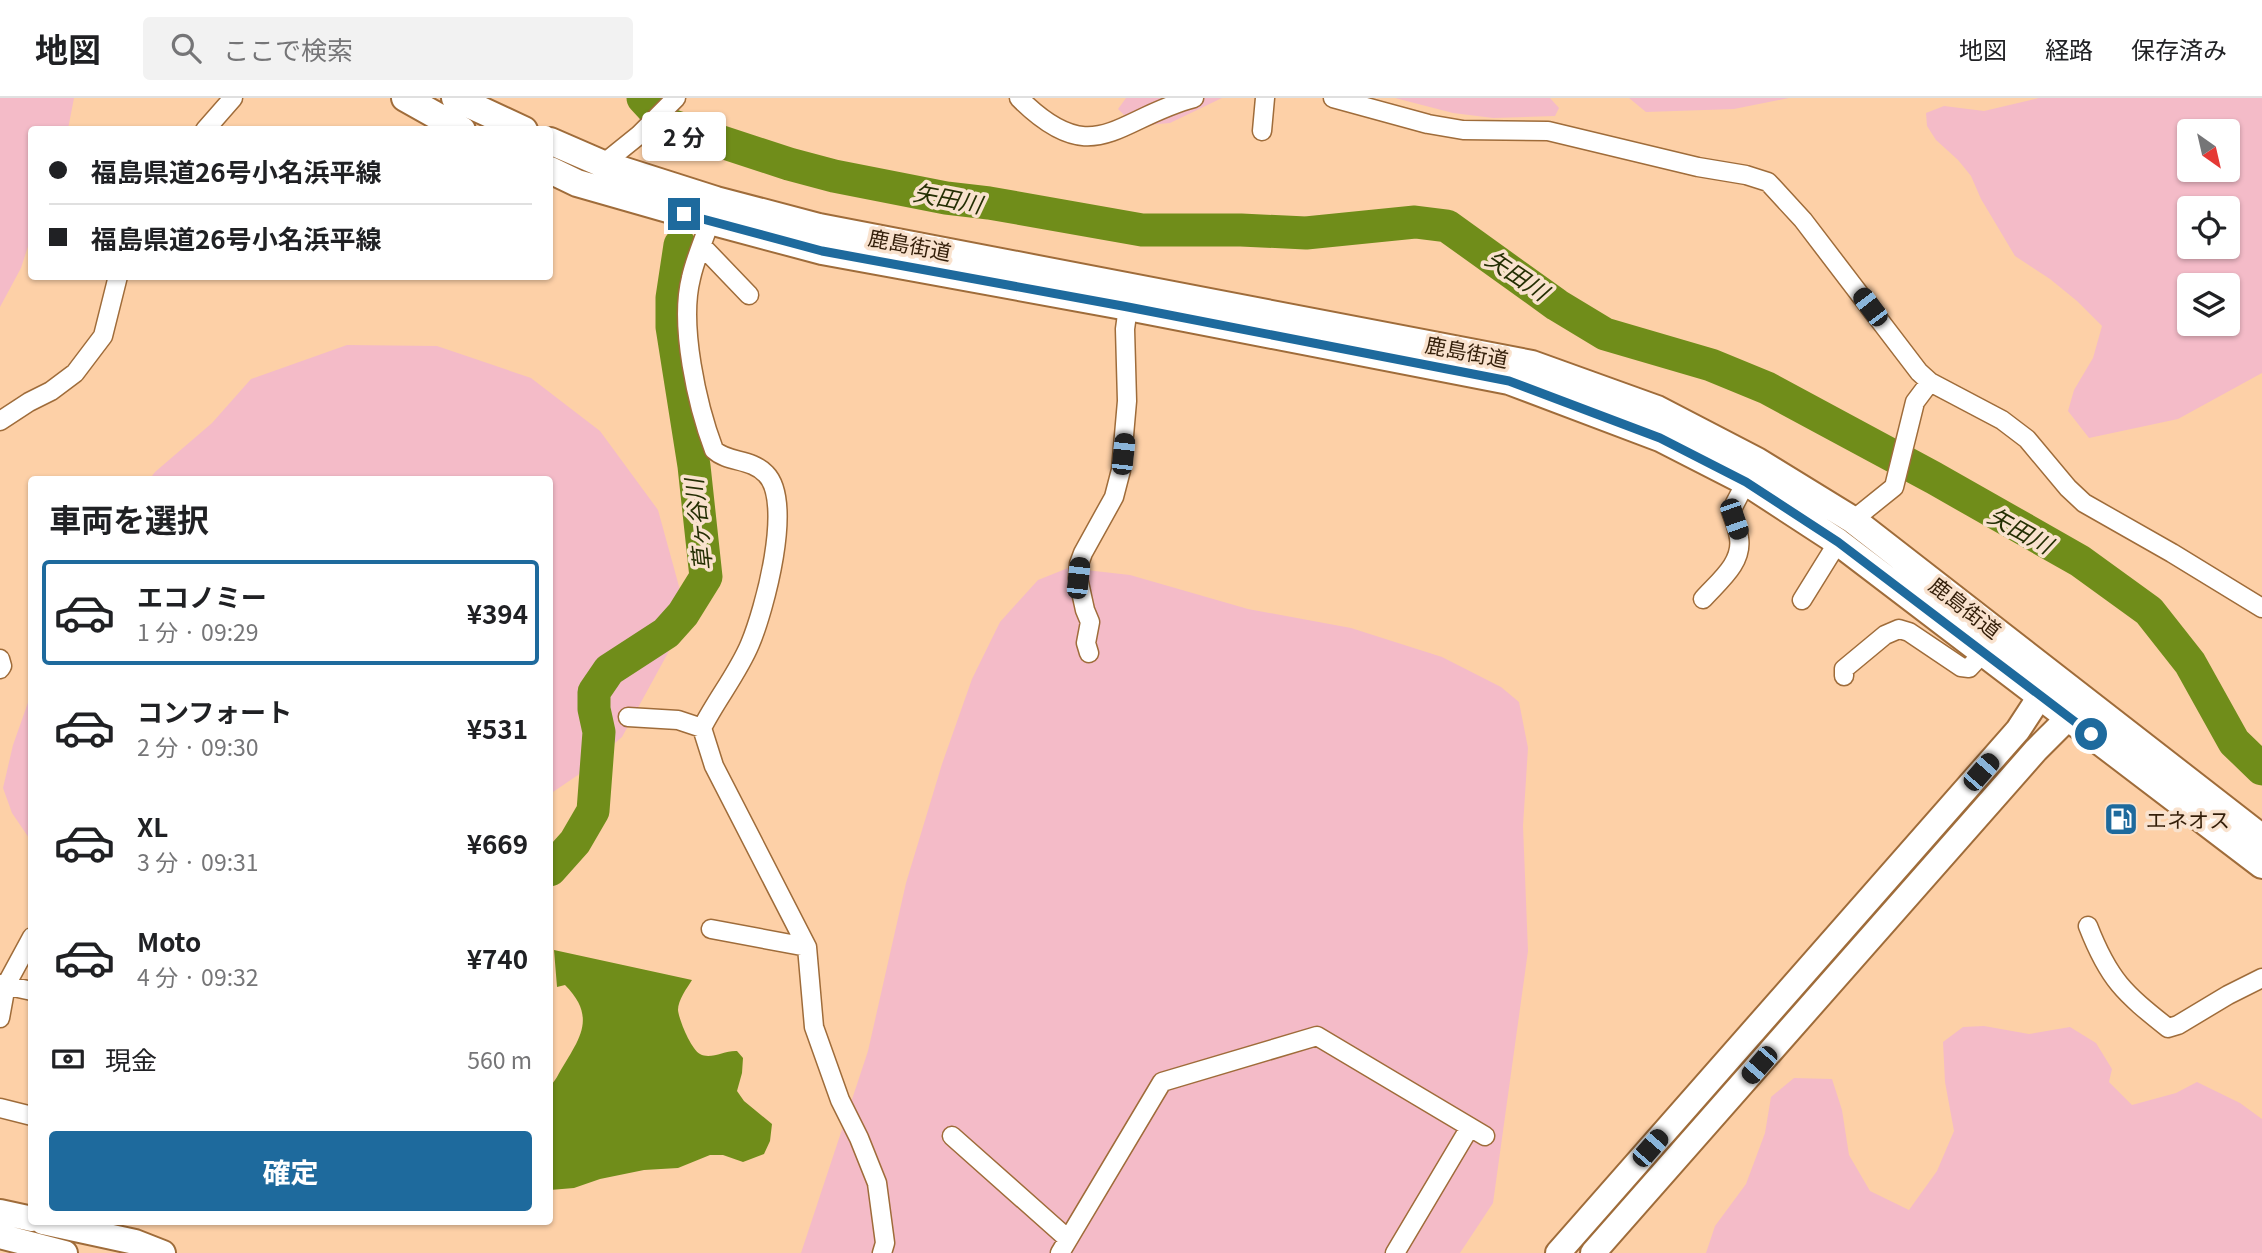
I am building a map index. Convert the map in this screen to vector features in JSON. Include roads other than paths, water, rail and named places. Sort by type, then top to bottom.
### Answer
[{"type":"main road","points":[[405,98],[455,126]]},
{"type":"main road","points":[[454,98],[515,126]]},
{"type":"main road","name":"鹿島街道","points":[[553,142],[603,164],[716,200],[819,227],[1532,364],[1657,409],[1757,461],[1853,520],[2046,685]]},
{"type":"main road","points":[[553,171],[706,234],[822,251],[1128,307],[1509,381],[1660,438],[1746,482],[1838,542],[1984,652],[2046,685],[2262,838]]},
{"type":"main road","points":[[2078,709],[2262,865]]},
{"type":"street","points":[[208,126],[233,98]]},
{"type":"street","points":[[1019,98],[1044,121],[1065,132],[1091,137],[1114,132],[1174,103],[1194,98]]},
{"type":"street","points":[[1262,131],[1265,98]]},
{"type":"street","points":[[1333,98],[1428,124],[1463,130],[1548,131],[1768,182],[1803,220],[1919,372],[1930,382],[2002,421],[2027,439],[2067,488],[2084,503],[2262,608]]},
{"type":"street","points":[[603,164],[673,101]]},
{"type":"street","points":[[706,234],[748,295]]},
{"type":"street","points":[[706,234],[691,277],[687,319],[696,386],[709,439],[714,450],[721,456],[738,459],[766,473],[774,484],[778,523],[773,568],[750,645],[702,728],[713,766],[807,947],[814,1027],[840,1100],[877,1183],[885,1243],[882,1253]]},
{"type":"street","points":[[0,421],[51,391],[75,373],[103,336],[117,280]]},
{"type":"street","points":[[1089,653],[1086,643],[1090,622],[1078,578],[1079,564],[1114,497],[1121,470],[1127,401],[1125,329],[1128,307]]},
{"type":"street","points":[[1853,520],[1894,487],[1915,402],[1930,382]]},
{"type":"street","points":[[1703,598],[1739,556],[1739,535],[1731,511],[1746,482]]},
{"type":"street","points":[[1802,600],[1838,542]]},
{"type":"street","points":[[1844,676],[1844,669],[1885,635],[1899,629],[1909,632],[1961,667],[1969,668],[1984,652]]},
{"type":"street","points":[[0,659],[0,669]]},
{"type":"street","points":[[1558,1253],[2018,730],[2046,685]]},
{"type":"street","points":[[1592,1253],[2036,750],[2078,709]]},
{"type":"street","points":[[628,717],[678,720],[702,728]]},
{"type":"street","points":[[2088,926],[2107,970],[2130,998],[2168,1028],[2262,978]]},
{"type":"street","points":[[711,929],[807,947]]},
{"type":"street","points":[[0,1018],[3,985],[28,944]]},
{"type":"street","points":[[3,985],[28,990]]},
{"type":"street","points":[[2193,1029],[2211,1006]]},
{"type":"street","points":[[2146,1010],[2160,1029]]},
{"type":"street","points":[[952,1136],[1064,1246],[1162,1082],[1317,1036],[1478,1132],[1395,1253]]},
{"type":"street","points":[[0,1108],[28,1115]]},
{"type":"street","points":[[0,1212],[28,1218]]},
{"type":"street","points":[[57,1225],[135,1242],[163,1253]]},
{"type":"street","points":[[0,1236],[65,1253]]},
{"type":"waterway","name":"矢田川","points":[[643,98],[667,124],[834,176],[946,198],[1142,230],[1306,233],[1415,222],[1447,226],[1557,305],[1605,334],[1711,365],[1767,388],[2080,561],[2149,611],[2190,663],[2234,742],[2262,769]]},
{"type":"waterway","name":"草ヶ谷川","points":[[553,867],[575,842],[593,811],[599,732],[594,709],[594,692],[609,670],[666,633],[683,614],[706,577],[694,466],[672,327],[672,298],[680,245]]},
{"type":"place","name":"エネオス","points":[[2121,819]]}]
